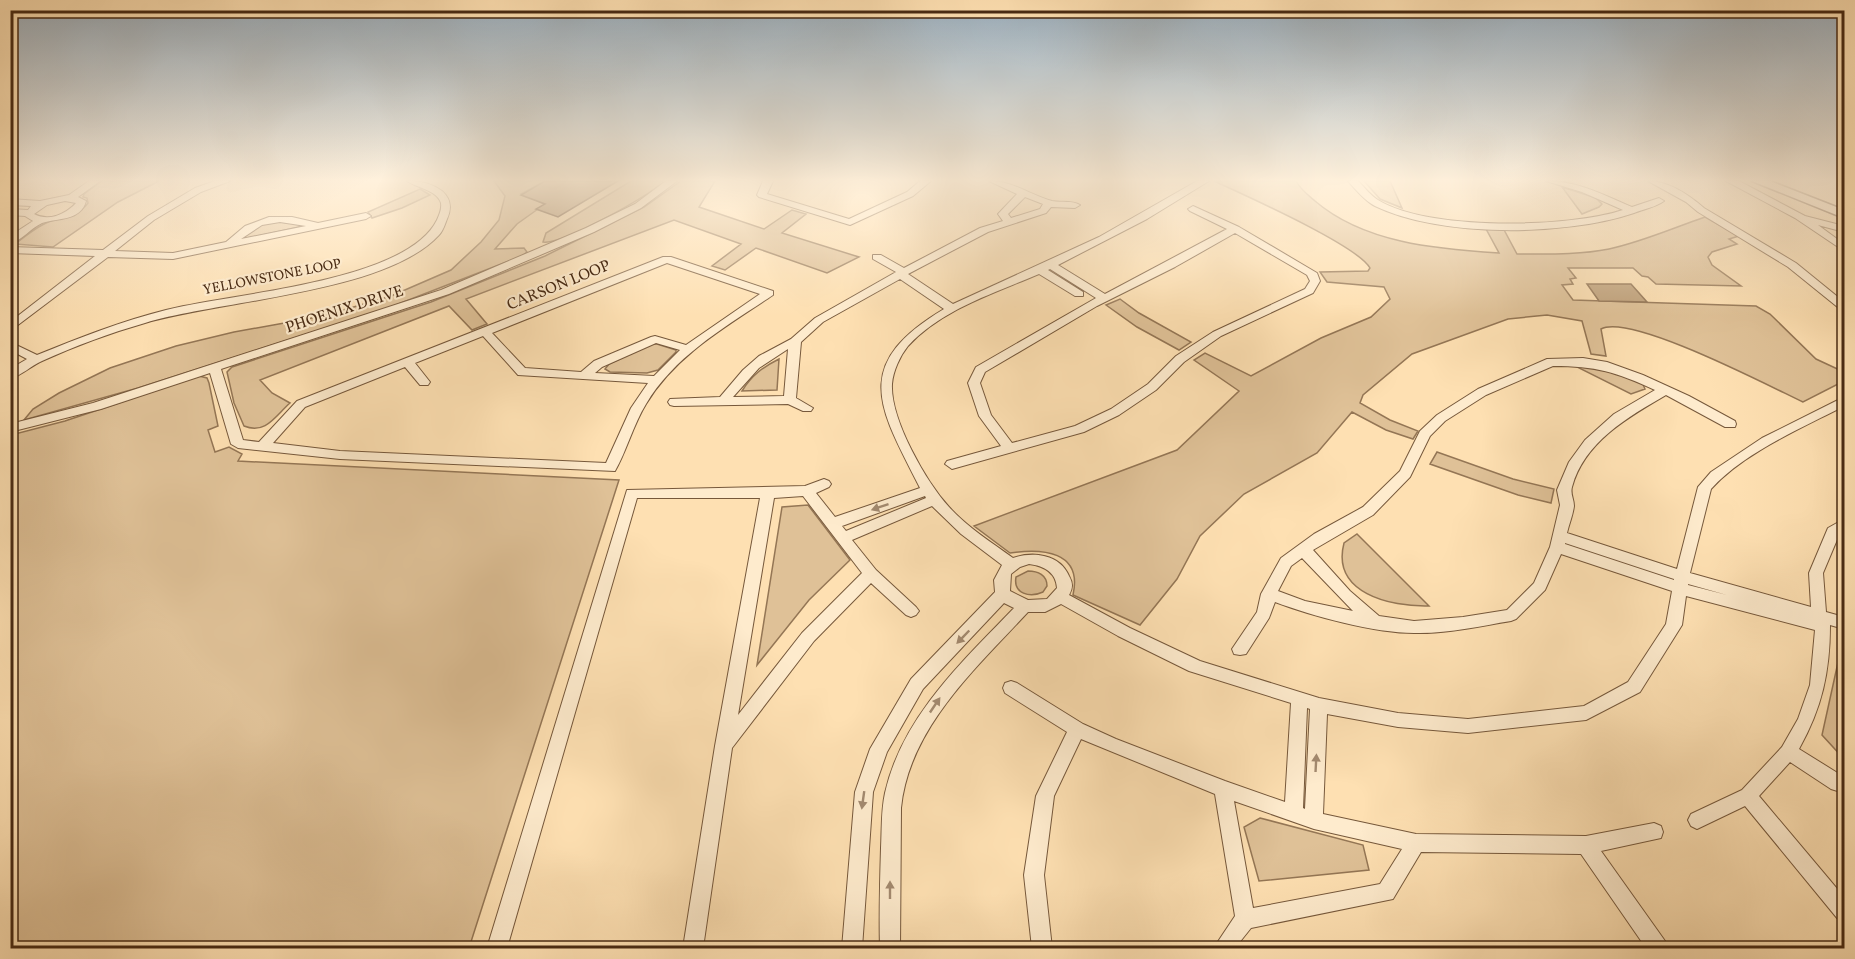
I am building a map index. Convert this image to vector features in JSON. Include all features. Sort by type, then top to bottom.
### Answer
[{"type":"street","points":[[10,240],[32,226]]},
{"type":"street","points":[[10,328],[143,226]]},
{"type":"street","points":[[228,246],[239,233],[250,226]]},
{"type":"street","points":[[10,250],[173,256],[320,226]]},
{"type":"street","name":"YELLOWSTONE LOOP","points":[[10,375],[36,359],[107,331],[152,317],[356,275],[403,257],[431,238],[442,226]]},
{"type":"street","name":"PHOENIX DRIVE","points":[[10,428],[97,406],[455,288],[598,226]]},
{"type":"street","points":[[724,401],[739,379],[764,357],[795,341],[819,320],[984,230],[997,226]]},
{"type":"street","points":[[1011,564],[964,530],[931,495],[894,422],[886,385],[892,361],[905,344],[956,307],[1044,267],[1124,226]]},
{"type":"street","points":[[952,464],[1079,429],[1115,412],[1152,387],[1180,359],[1217,334],[1309,291],[1315,281],[1312,273],[1226,226]]},
{"type":"street","points":[[1727,226],[1792,265],[1845,307]]},
{"type":"street","points":[[1812,226],[1845,248]]},
{"type":"street","points":[[1009,448],[985,416],[974,383],[980,370],[1098,301],[1235,230]]},
{"type":"street","name":"CARSON LOOP","points":[[214,367],[238,444],[261,448],[361,456],[610,468],[641,401],[656,380],[688,349],[769,293],[668,255],[301,404],[261,448]]},
{"type":"street","points":[[877,257],[905,272],[956,307]]},
{"type":"street","points":[[1044,267],[1098,301]]},
{"type":"street","points":[[484,331],[522,372],[656,380]]},
{"type":"street","points":[[585,375],[598,364],[656,334],[688,349]]},
{"type":"street","points":[[790,400],[795,341]]},
{"type":"street","points":[[10,345],[36,359]]},
{"type":"street","points":[[1240,649],[1264,614],[1269,594],[1286,562],[1303,549],[1368,511],[1405,474],[1425,434],[1441,418],[1482,392],[1551,362],[1565,361],[1603,365],[1665,390],[1730,424]]},
{"type":"street","points":[[407,362],[424,382]]},
{"type":"street","points":[[1269,594],[1304,607],[1414,627],[1463,623],[1511,615],[1540,586],[1558,542],[1566,505],[1564,490],[1579,458],[1590,443],[1618,417],[1665,390]]},
{"type":"street","points":[[674,402],[790,400],[807,408]]},
{"type":"street","points":[[1061,597],[1124,632],[1195,666],[1319,705],[1398,720],[1468,726],[1586,713],[1634,687],[1674,625],[1705,488],[1716,475],[1767,441],[1842,405]]},
{"type":"street","points":[[497,948],[632,493],[768,493],[807,491],[824,484]]},
{"type":"street","points":[[807,491],[871,574],[911,611]]},
{"type":"street","points":[[693,948],[724,746],[768,493]]},
{"type":"street","points":[[832,524],[931,495]]},
{"type":"street","points":[[842,538],[931,495]]},
{"type":"street","points":[[1697,820],[1748,796],[1788,752],[1806,721],[1818,685],[1821,621],[1816,573],[1833,532],[1845,524]]},
{"type":"street","points":[[1558,542],[1682,582],[1821,621],[1845,623]]},
{"type":"street","points":[[1303,549],[1345,596],[1377,622]]},
{"type":"street","points":[[1029,559],[1039,560],[1056,568],[1065,582],[1061,597],[1045,607],[1024,606],[1004,594],[1001,577],[1011,564],[1029,559]]},
{"type":"street","points":[[724,746],[808,637],[871,574]]},
{"type":"street","points":[[852,948],[864,792],[879,749],[917,684],[1004,594]]},
{"type":"street","points":[[890,948],[891,823],[894,792],[908,753],[925,719],[942,694],[1024,606]]},
{"type":"street","points":[[1011,688],[1077,729],[1222,789],[1314,820],[1416,843],[1586,845],[1654,832]]},
{"type":"street","points":[[1294,813],[1299,699]]},
{"type":"street","points":[[1314,820],[1319,705]]},
{"type":"street","points":[[1042,948],[1034,875],[1045,796],[1077,729]]},
{"type":"street","points":[[1788,752],[1837,783],[1845,785]]},
{"type":"street","points":[[1222,789],[1245,919]]},
{"type":"street","points":[[1748,796],[1845,911]]},
{"type":"street","points":[[1227,944],[1245,919],[1386,892],[1416,843]]},
{"type":"street","points":[[1586,845],[1658,948]]},
{"type":"shaded area","points":[[41,226],[84,226],[53,247],[15,244]]},
{"type":"shaded area","points":[[260,226],[299,226],[243,239],[240,236]]},
{"type":"shaded area","points":[[494,226],[515,226],[495,249],[524,248],[527,252],[522,256],[388,308],[138,388],[24,420],[33,409],[59,393],[110,368],[176,346],[234,332],[323,316],[391,296],[451,270],[481,242]]},
{"type":"shaded area","points":[[558,226],[590,226],[554,241],[543,242],[546,233]]},
{"type":"shaded area","points":[[606,226],[659,226],[466,299],[487,324],[472,330],[449,306],[260,380],[272,393],[290,403],[265,426],[252,428],[244,426],[234,403],[227,372],[232,367],[431,302],[545,256]]},
{"type":"shaded area","points":[[690,226],[754,226],[764,229],[769,226],[791,226],[782,233],[859,257],[827,273],[756,248],[725,270],[712,266],[741,244]]},
{"type":"shaded area","points":[[1307,226],[1356,226],[1378,235],[1426,246],[1499,253],[1485,227],[1503,228],[1517,254],[1563,254],[1598,251],[1621,246],[1681,226],[1721,226],[1739,236],[1729,239],[1737,244],[1712,252],[1708,257],[1712,265],[1741,286],[1656,284],[1633,268],[1568,268],[1576,278],[1570,279],[1573,284],[1562,285],[1573,300],[1756,306],[1770,314],[1816,359],[1844,372],[1844,381],[1803,402],[1700,354],[1640,331],[1617,327],[1601,329],[1606,356],[1591,354],[1582,321],[1547,315],[1508,319],[1412,354],[1363,395],[1360,403],[1390,420],[1418,431],[1413,439],[1386,430],[1352,412],[1317,453],[1244,494],[1200,536],[1177,579],[1140,625],[1073,595],[1072,569],[1066,561],[1047,552],[1010,553],[974,526],[1177,450],[1239,391],[1194,360],[1205,353],[1251,376],[1321,338],[1371,317],[1390,299],[1384,287],[1327,282],[1320,272],[1368,271],[1370,268],[1361,258]]},
{"type":"shaded area","points":[[1587,284],[1631,284],[1647,302],[1599,301]]},
{"type":"shaded area","points":[[1120,299],[1139,313],[1191,342],[1179,350],[1137,327],[1106,305]]},
{"type":"shaded area","points":[[650,344],[657,344],[676,350],[676,352],[658,370],[647,373],[610,372],[605,369],[609,364]]},
{"type":"shaded area","points":[[779,359],[777,390],[742,391],[758,372]]},
{"type":"shaded area","points":[[1577,367],[1595,367],[1642,382],[1645,389],[1631,394]]},
{"type":"shaded area","points":[[199,376],[207,378],[209,383],[218,426],[208,430],[215,452],[229,447],[242,454],[238,461],[619,480],[469,948],[11,948],[11,435],[65,421]]},
{"type":"shaded area","points":[[1437,452],[1513,479],[1554,489],[1551,503],[1518,495],[1430,464]]},
{"type":"shaded area","points":[[808,505],[850,560],[809,600],[757,665],[782,507]]},
{"type":"shaded area","points":[[1357,534],[1429,606],[1397,604],[1382,600],[1367,594],[1355,585],[1346,574],[1342,560],[1344,543]]},
{"type":"shaded area","points":[[1028,571],[1044,576],[1047,586],[1043,592],[1033,595],[1020,591],[1017,587],[1016,577]]},
{"type":"shaded area","points":[[1844,635],[1844,759],[1822,735]]},
{"type":"shaded area","points":[[1260,818],[1363,845],[1369,870],[1259,881],[1244,827]]}]
